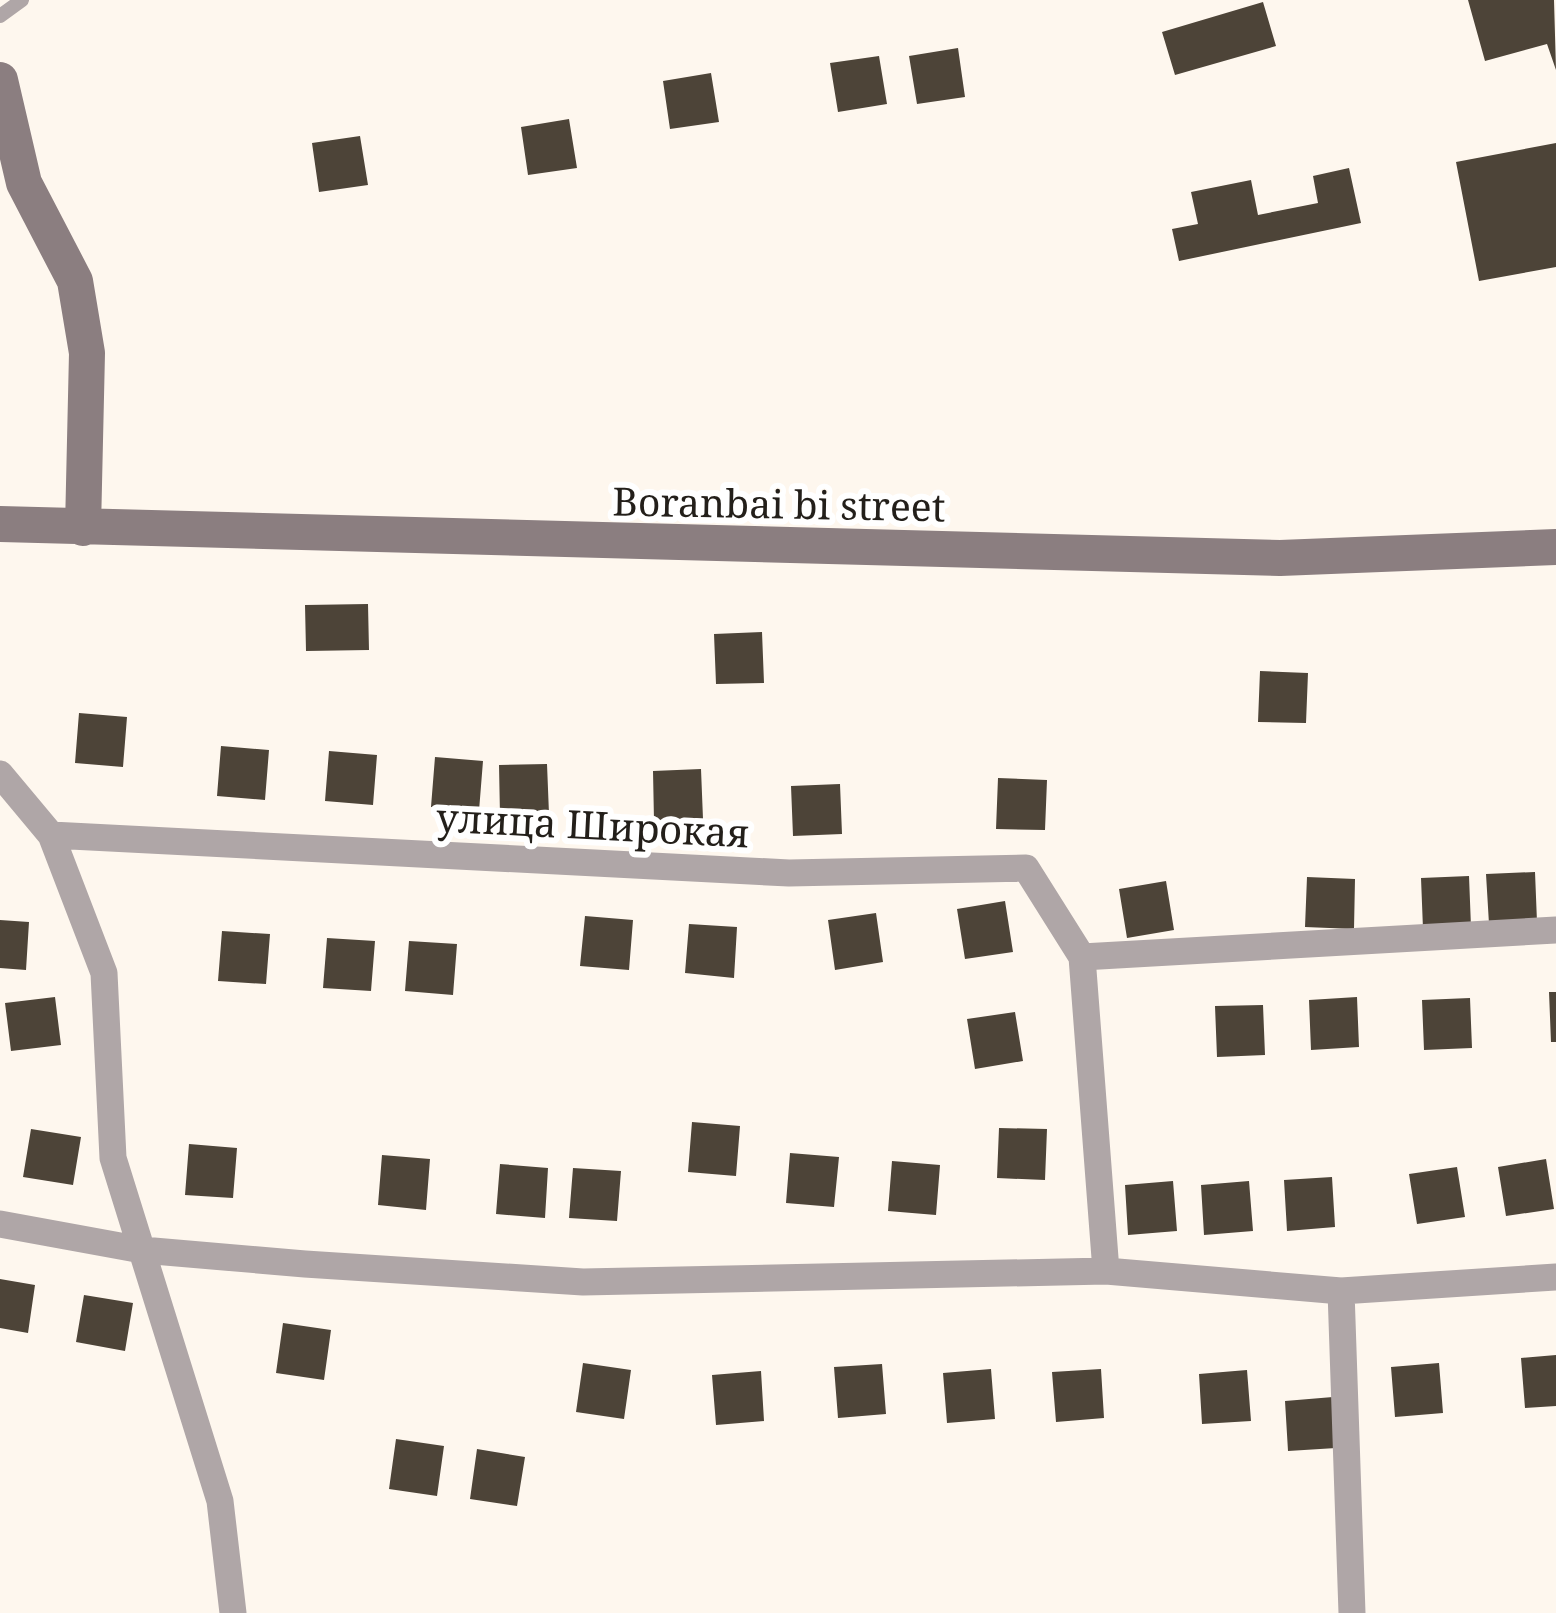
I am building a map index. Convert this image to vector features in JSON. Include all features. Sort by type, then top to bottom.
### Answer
[{"type":"main road","points":[[0,80],[24,183],[75,280],[87,353],[83,528]]},
{"type":"main road","name":"Boranbai bi street","points":[[0,524],[1280,558],[1556,547]]},
{"type":"street","points":[[0,774],[51,835],[104,973],[113,1158],[220,1501],[233,1613]]},
{"type":"street","name":"улица Широкая","points":[[51,835],[789,873],[1025,868],[1082,957],[1106,1271]]},
{"type":"street","points":[[1082,957],[1556,930]]},
{"type":"street","points":[[0,1224],[142,1250],[583,1282],[1106,1271],[1341,1291],[1556,1277]]},
{"type":"street","points":[[1341,1291],[1352,1613]]},
{"type":"lane","points":[[0,16],[22,0]]},
{"type":"building","points":[[1468,0],[1554,0],[1556,70],[1547,44],[1485,61]]},
{"type":"building","points":[[1263,2],[1276,46],[1175,75],[1162,32]]},
{"type":"building","points":[[958,48],[965,97],[917,104],[909,56]]},
{"type":"building","points":[[879,56],[887,104],[838,112],[830,63]]},
{"type":"building","points":[[711,73],[719,122],[670,129],[663,81]]},
{"type":"building","points":[[569,119],[577,168],[528,175],[521,127]]},
{"type":"building","points":[[360,136],[368,185],[319,192],[312,143]]},
{"type":"building","points":[[1556,143],[1556,267],[1479,281],[1456,162]]},
{"type":"building","points":[[1349,168],[1361,223],[1179,261],[1172,229],[1198,224],[1191,192],[1251,180],[1258,215],[1318,203],[1313,176]]},
{"type":"building","points":[[368,604],[369,650],[306,651],[305,605]]},
{"type":"building","points":[[762,632],[764,683],[716,684],[714,634]]},
{"type":"building","points":[[1260,671],[1308,673],[1306,723],[1258,722]]},
{"type":"building","points":[[79,713],[127,717],[123,767],[75,763]]},
{"type":"building","points":[[221,746],[269,750],[265,800],[217,796]]},
{"type":"building","points":[[329,751],[377,755],[373,805],[325,801]]},
{"type":"building","points":[[435,757],[483,761],[479,811],[431,807]]},
{"type":"building","points":[[547,764],[549,814],[500,816],[499,765]]},
{"type":"building","points":[[701,769],[703,819],[654,821],[653,771]]},
{"type":"building","points":[[998,778],[1047,780],[1045,830],[996,829]]},
{"type":"building","points":[[840,784],[842,834],[793,836],[791,786]]},
{"type":"building","points":[[1535,872],[1537,922],[1489,924],[1486,874]]},
{"type":"building","points":[[1469,876],[1471,927],[1423,929],[1421,878]]},
{"type":"building","points":[[1307,877],[1355,879],[1354,929],[1305,927]]},
{"type":"building","points":[[1166,881],[1174,930],[1127,938],[1119,889]]},
{"type":"building","points":[[1005,901],[1013,952],[965,959],[957,909]]},
{"type":"building","points":[[876,913],[883,962],[835,970],[828,920]]},
{"type":"building","points":[[585,916],[633,920],[629,970],[580,966]]},
{"type":"building","points":[[0,920],[29,922],[26,970],[0,968]]},
{"type":"building","points":[[689,924],[737,927],[734,978],[685,973]]},
{"type":"building","points":[[222,931],[270,934],[266,984],[218,981]]},
{"type":"building","points":[[327,938],[375,941],[371,991],[323,988]]},
{"type":"building","points":[[409,941],[457,944],[453,995],[405,991]]},
{"type":"building","points":[[1549,992],[1556,992],[1556,1042],[1551,1042]]},
{"type":"building","points":[[55,997],[61,1045],[11,1051],[5,1003]]},
{"type":"building","points":[[1357,997],[1359,1047],[1311,1050],[1309,1000]]},
{"type":"building","points":[[1470,998],[1472,1048],[1424,1050],[1422,1000]]},
{"type":"building","points":[[1263,1005],[1265,1055],[1217,1057],[1215,1006]]},
{"type":"building","points":[[1015,1012],[1023,1061],[975,1069],[967,1019]]},
{"type":"building","points":[[692,1122],[740,1126],[736,1176],[688,1172]]},
{"type":"building","points":[[999,1128],[1047,1129],[1045,1180],[997,1178]]},
{"type":"building","points":[[31,1129],[81,1137],[73,1185],[23,1177]]},
{"type":"building","points":[[189,1144],[237,1148],[233,1198],[185,1195]]},
{"type":"building","points":[[790,1153],[839,1157],[834,1207],[786,1203]]},
{"type":"building","points":[[382,1155],[430,1159],[426,1210],[378,1205]]},
{"type":"building","points":[[1546,1159],[1554,1209],[1506,1216],[1498,1167]]},
{"type":"building","points":[[892,1161],[940,1165],[936,1215],[888,1211]]},
{"type":"building","points":[[500,1164],[548,1168],[545,1218],[496,1214]]},
{"type":"building","points":[[1457,1167],[1465,1217],[1417,1224],[1409,1174]]},
{"type":"building","points":[[573,1168],[621,1171],[617,1221],[569,1218]]},
{"type":"building","points":[[1332,1177],[1335,1227],[1287,1231],[1284,1180]]},
{"type":"building","points":[[1173,1181],[1177,1231],[1128,1235],[1125,1185]]},
{"type":"building","points":[[1249,1181],[1253,1231],[1204,1235],[1201,1185]]},
{"type":"building","points":[[0,1279],[35,1285],[28,1333],[0,1328]]},
{"type":"building","points":[[84,1295],[133,1303],[125,1351],[76,1342]]},
{"type":"building","points":[[283,1323],[331,1330],[324,1380],[276,1373]]},
{"type":"building","points":[[1556,1355],[1556,1406],[1525,1408],[1521,1358]]},
{"type":"building","points":[[583,1363],[631,1370],[624,1419],[576,1412]]},
{"type":"building","points":[[1439,1363],[1443,1413],[1395,1417],[1391,1367]]},
{"type":"building","points":[[882,1364],[886,1414],[838,1418],[834,1367]]},
{"type":"building","points":[[991,1369],[995,1419],[947,1423],[943,1373]]},
{"type":"building","points":[[1101,1369],[1104,1418],[1056,1422],[1052,1372]]},
{"type":"building","points":[[1247,1370],[1251,1421],[1202,1424],[1199,1374]]},
{"type":"building","points":[[761,1371],[764,1421],[716,1425],[712,1375]]},
{"type":"building","points":[[1333,1397],[1336,1448],[1288,1451],[1285,1401]]},
{"type":"building","points":[[396,1439],[444,1446],[437,1496],[389,1489]]},
{"type":"building","points":[[477,1449],[525,1457],[517,1506],[470,1499]]}]
